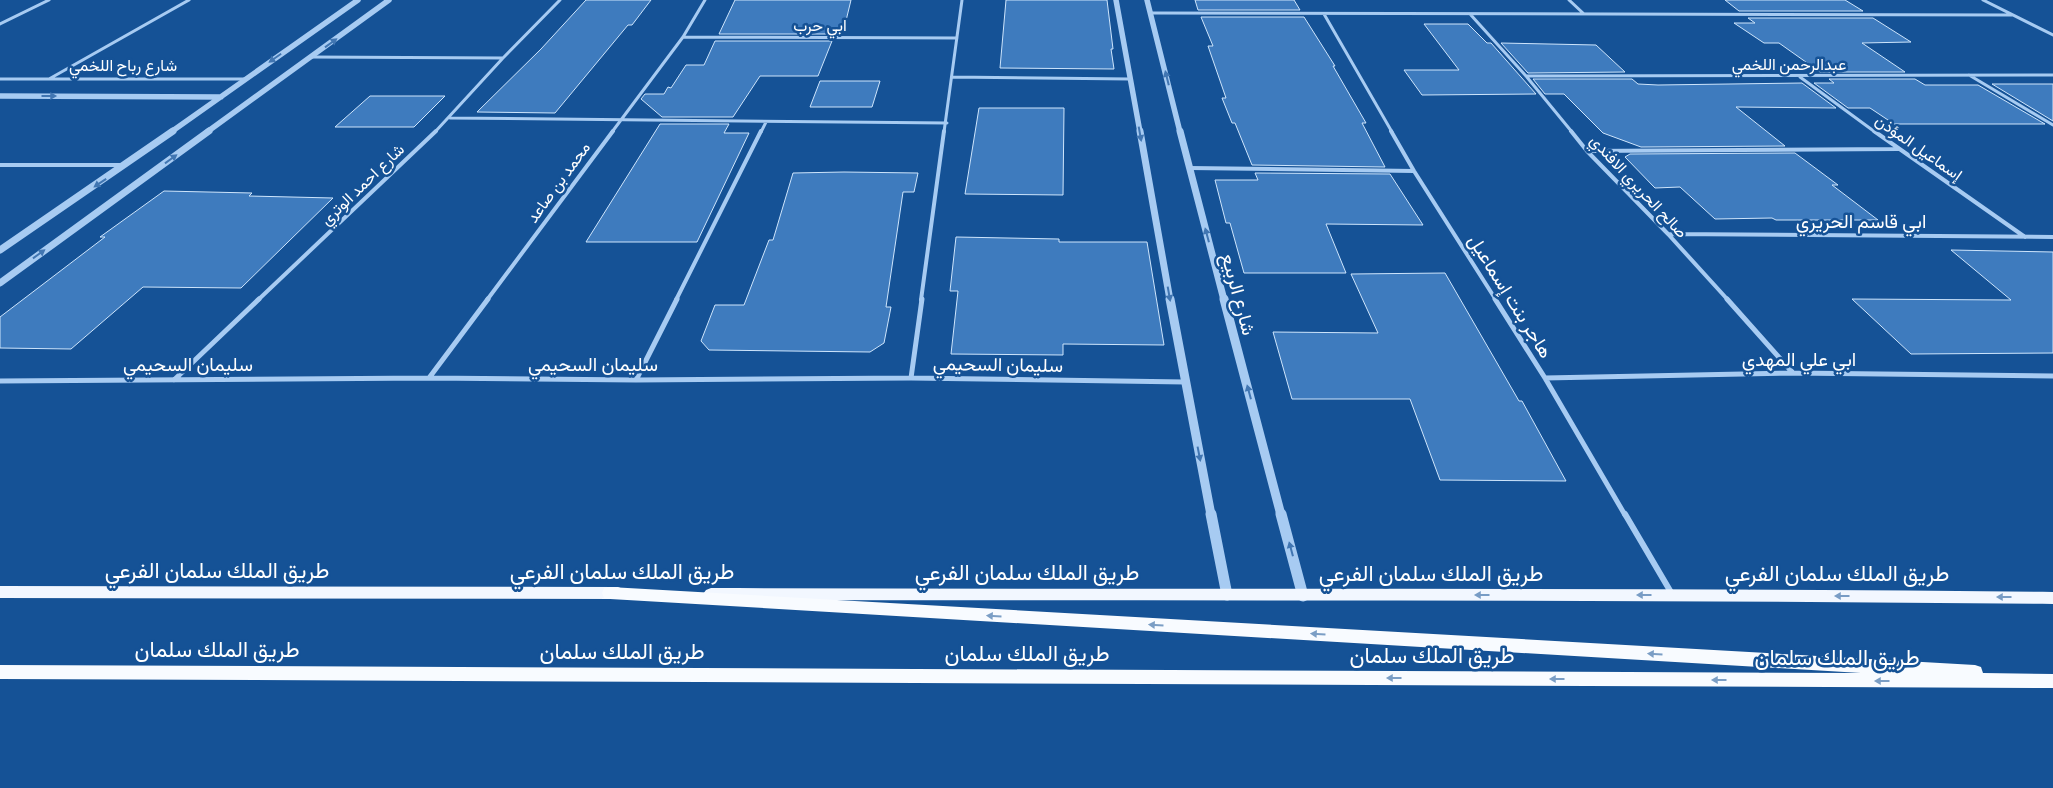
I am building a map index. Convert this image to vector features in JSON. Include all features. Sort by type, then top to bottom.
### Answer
[{"type":"highway","points":[[610,594],[2053,677]]},
{"type":"highway","name":"طريق الملك سلمان","points":[[0,672],[2053,681]]},
{"type":"main road","name":"طريق الملك سلمان الفرعي","points":[[0,592],[1303,596],[1672,594],[2053,598]]},
{"type":"main road","points":[[0,597],[177,592]]},
{"type":"street","points":[[0,24],[50,0]]},
{"type":"street","points":[[49,79],[189,0]]},
{"type":"street","points":[[0,250],[125,166],[358,0]]},
{"type":"street","points":[[0,283],[389,0]]},
{"type":"street","name":"شارع احمد الوتري","points":[[174,380],[450,118],[503,58],[560,0]]},
{"type":"street","name":"محمد بن صاعد","points":[[429,378],[620,119],[683,37],[705,0]]},
{"type":"street","points":[[911,378],[962,0]]},
{"type":"street","points":[[1116,0],[1185,382],[1227,595]]},
{"type":"street","name":"شارع الربيع","points":[[1147,0],[1152,13],[1189,168],[1303,596]]},
{"type":"street","points":[[1569,0],[1584,14]]},
{"type":"street","points":[[1983,0],[2053,35]]},
{"type":"street","points":[[1152,13],[2012,15]]},
{"type":"street","name":"هاجر بنت إسماعيل","points":[[1324,14],[1414,171],[1545,378],[1672,594]]},
{"type":"street","name":"صالح الحريري الافندي","points":[[1470,14],[1526,76],[1587,151],[1668,234],[1792,373]]},
{"type":"street","points":[[0,19],[10,19]]},
{"type":"street","name":"ابي حرب","points":[[683,37],[957,38]]},
{"type":"street","points":[[310,58],[503,58]]},
{"type":"street","points":[[1968,75],[2053,125]]},
{"type":"street","name":"عبدالرحمن اللخمي","points":[[1526,76],[2053,75]]},
{"type":"street","name":"إسماعيل المؤذن","points":[[1799,76],[1898,149],[2025,237]]},
{"type":"street","points":[[952,77],[1130,79]]},
{"type":"street","name":"شارع رباح اللخمي","points":[[0,79],[246,79]]},
{"type":"street","name":"شارع رباح اللخمي","points":[[0,96],[221,97]]},
{"type":"street","points":[[450,118],[946,123]]},
{"type":"street","points":[[636,380],[766,122]]},
{"type":"street","points":[[1587,151],[1898,149]]},
{"type":"street","points":[[0,165],[125,166]]},
{"type":"street","points":[[1189,168],[1414,171]]},
{"type":"street","name":"ابي قاسم الحريري","points":[[1668,234],[2053,237]]},
{"type":"street","name":"ابي علي المهدي","points":[[1545,378],[1792,373],[2053,376]]},
{"type":"street","name":"سليمان السحيمي","points":[[0,381],[429,378],[636,380],[911,378],[1185,382]]},
{"type":"building","points":[[586,0],[651,0],[632,25],[628,25],[555,113],[477,112],[541,49]]},
{"type":"building","points":[[735,0],[851,0],[844,29],[836,29],[835,34],[719,34]]},
{"type":"building","points":[[1006,0],[1107,0],[1114,69],[1000,68]]},
{"type":"building","points":[[1195,0],[1294,0],[1300,10],[1198,10]]},
{"type":"building","points":[[1725,0],[1845,0],[1863,11],[1739,11]]},
{"type":"building","points":[[1201,17],[1304,17],[1335,66],[1333,66],[1366,123],[1362,123],[1385,167],[1252,165],[1235,123],[1232,123],[1222,98],[1226,98],[1208,46],[1213,46]]},
{"type":"building","points":[[1748,18],[1873,18],[1911,42],[1862,43],[1905,72],[1820,72],[1779,43],[1764,43],[1734,23],[1755,23]]},
{"type":"building","points":[[1424,24],[1468,24],[1487,43],[1491,43],[1536,94],[1422,95],[1404,70],[1459,70]]},
{"type":"building","points":[[715,41],[832,41],[818,76],[760,76],[733,117],[662,117],[641,99],[645,94],[664,94],[668,87],[671,88],[686,65],[704,65]]},
{"type":"building","points":[[1501,43],[1596,45],[1625,72],[1528,73]]},
{"type":"building","points":[[1533,79],[1632,79],[1638,84],[1658,85],[1802,83],[1836,108],[1736,107],[1785,146],[1641,147],[1603,133],[1564,94],[1545,94]]},
{"type":"building","points":[[1829,79],[1915,79],[1925,85],[1978,85],[2045,124],[1894,124],[1870,108],[1848,108],[1814,83],[1834,83]]},
{"type":"building","points":[[820,81],[880,81],[872,107],[810,107]]},
{"type":"building","points":[[1992,84],[2053,84],[2053,121]]},
{"type":"building","points":[[370,96],[445,96],[414,127],[335,127]]},
{"type":"building","points":[[979,108],[1064,108],[1063,195],[965,194]]},
{"type":"building","points":[[660,124],[729,124],[724,133],[749,133],[697,242],[586,242]]},
{"type":"building","points":[[1795,153],[1838,185],[1832,185],[1878,220],[1715,219],[1680,187],[1655,188],[1625,157],[1630,154]]},
{"type":"building","points":[[793,173],[918,173],[914,192],[903,192],[886,307],[891,307],[884,343],[870,352],[709,350],[701,341],[715,305],[744,305],[769,240],[773,240]]},
{"type":"building","points":[[1255,173],[1390,174],[1423,225],[1326,224],[1346,273],[1244,273],[1230,223],[1226,223],[1215,180],[1258,180]]},
{"type":"building","points":[[164,191],[252,193],[249,196],[333,198],[241,288],[143,287],[71,349],[0,348],[0,317],[105,237],[100,237]]},
{"type":"building","points":[[956,237],[1059,239],[1059,242],[1147,242],[1164,345],[1063,344],[1063,355],[951,354],[958,291],[950,291]]},
{"type":"building","points":[[1951,250],[2053,252],[2053,353],[1911,354],[1852,299],[2011,300]]},
{"type":"building","points":[[1445,273],[1519,401],[1522,401],[1566,481],[1440,480],[1410,399],[1292,399],[1273,332],[1378,333],[1351,274]]}]
